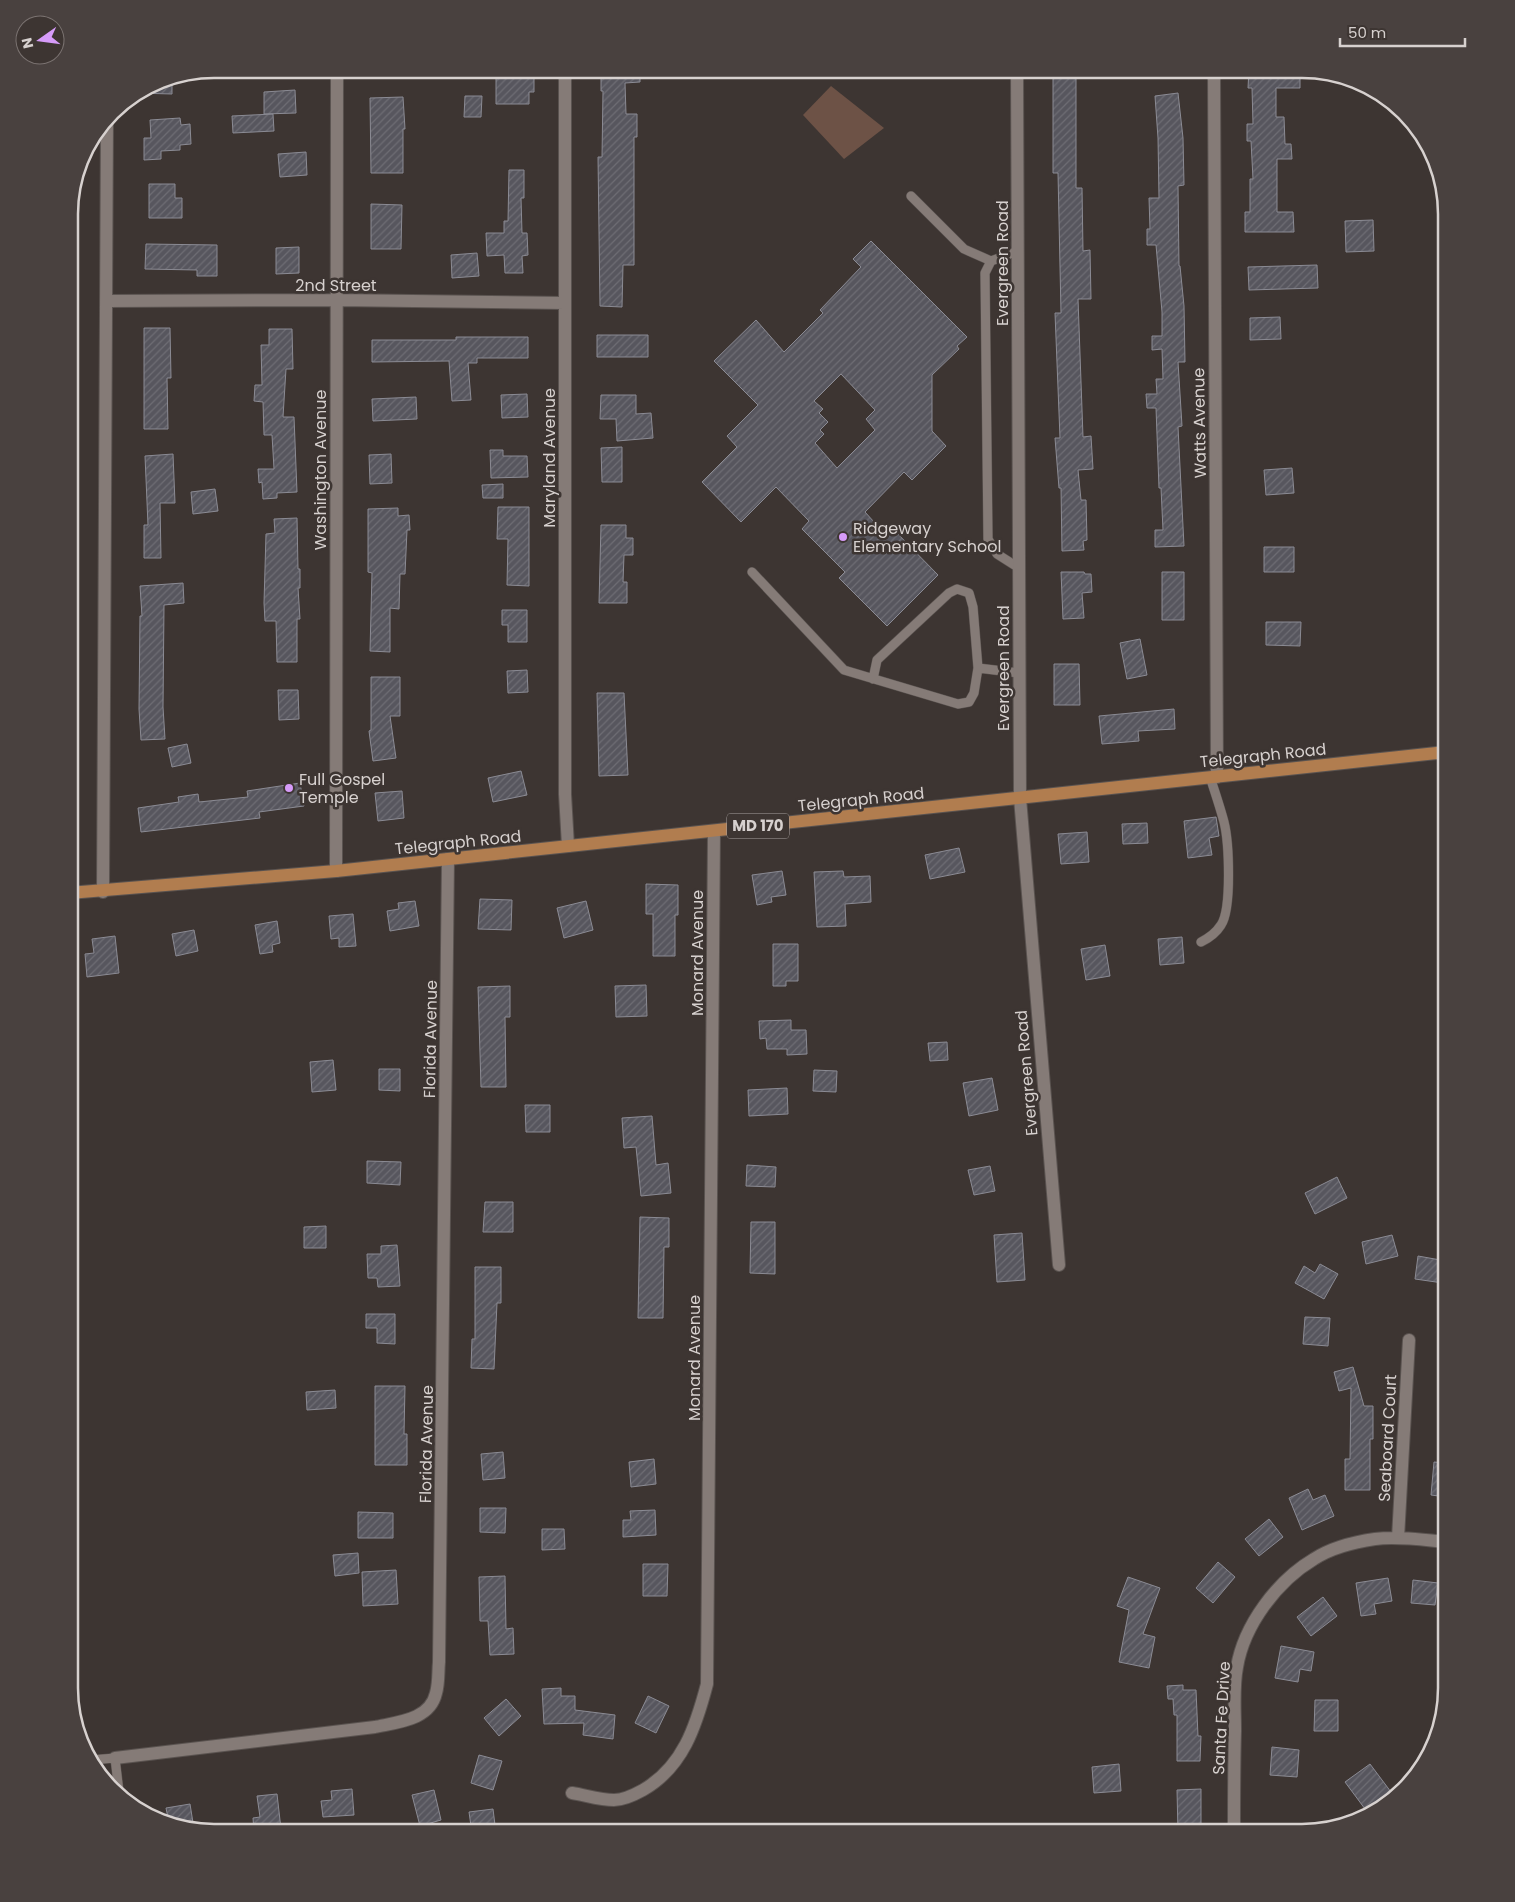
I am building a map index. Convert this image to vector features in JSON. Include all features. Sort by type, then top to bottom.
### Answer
[{"type":"main road","name":"Telegraph Road","points":[[78,893],[336,871],[1438,753]]},
{"type":"street","name":"Washington Avenue","points":[[336,871],[337,78]]},
{"type":"street","name":"Maryland Avenue","points":[[565,78],[565,794],[568,846]]},
{"type":"street","name":"Evergreen Road","points":[[1017,78],[1020,798],[1058,1265]]},
{"type":"street","name":"Watts Avenue","points":[[1214,78],[1214,777]]},
{"type":"street","points":[[102,892],[108,128]]},
{"type":"street","name":"2nd Street","points":[[107,301],[336,300],[565,303]]},
{"type":"street","name":"Monard Avenue","points":[[572,1792],[614,1800],[632,1796],[651,1786],[671,1768],[689,1742],[699,1716],[707,1684],[714,831]]},
{"type":"street","name":"Florida Avenue","points":[[115,1758],[376,1727],[417,1718],[430,1707],[436,1694],[439,1662],[448,859]]},
{"type":"street","name":"Seaboard Court","points":[[1398,1538],[1409,1340]]},
{"type":"street","name":"Santa Fe Drive","points":[[1234,1824],[1234,1714],[1237,1667],[1247,1633],[1262,1608],[1286,1581],[1314,1558],[1349,1544],[1375,1539],[1398,1538],[1438,1541]]},
{"type":"lane","points":[[911,196],[964,249],[991,261]]},
{"type":"lane","points":[[1018,251],[991,261],[985,273],[988,538],[997,554],[1019,568]]},
{"type":"lane","points":[[752,572],[844,670],[873,679],[958,704],[969,702],[974,693],[978,668],[974,607],[969,593],[958,589],[948,592],[876,660],[873,679]]},
{"type":"lane","points":[[978,668],[1019,673]]},
{"type":"lane","points":[[1201,942],[1212,936],[1222,924],[1228,908],[1227,839],[1214,777]]},
{"type":"lane","points":[[98,1759],[115,1758],[118,1785]]},
{"type":"shaded area","points":[[831,86],[884,128],[844,159],[803,115]]},
{"type":"building","points":[[496,78],[534,78],[534,92],[529,92],[529,104],[496,104]]},
{"type":"building","points":[[601,78],[640,78],[640,82],[625,83],[626,114],[637,114],[637,137],[634,137],[634,265],[623,265],[622,307],[600,306],[598,157],[602,157],[603,91],[601,91]]},
{"type":"building","points":[[1053,78],[1076,78],[1076,188],[1082,188],[1083,251],[1090,250],[1091,299],[1078,299],[1083,437],[1091,436],[1093,469],[1078,470],[1081,500],[1086,500],[1087,540],[1083,541],[1084,550],[1062,551],[1061,488],[1059,488],[1055,438],[1060,438],[1055,313],[1061,313],[1058,173],[1053,173]]},
{"type":"building","points":[[1249,78],[1300,78],[1300,88],[1276,88],[1276,117],[1284,117],[1285,144],[1291,144],[1292,159],[1277,159],[1277,212],[1293,212],[1294,232],[1245,232],[1245,212],[1250,212],[1250,179],[1253,179],[1251,141],[1247,141],[1247,124],[1253,124],[1252,88],[1248,88]]},
{"type":"building","points":[[172,84],[172,94],[150,93]]},
{"type":"building","points":[[295,90],[296,113],[264,114],[264,92]]},
{"type":"building","points":[[1178,93],[1183,138],[1184,185],[1178,186],[1179,266],[1184,306],[1185,362],[1178,362],[1182,426],[1178,427],[1184,546],[1155,547],[1155,530],[1163,530],[1161,488],[1159,488],[1156,408],[1147,408],[1146,394],[1157,394],[1156,379],[1163,379],[1162,349],[1152,350],[1152,336],[1162,336],[1162,312],[1156,245],[1147,245],[1147,229],[1150,229],[1149,198],[1159,198],[1155,96]]},
{"type":"building","points":[[465,96],[482,96],[481,117],[464,117]]},
{"type":"building","points":[[403,97],[405,129],[403,129],[403,173],[371,173],[370,98]]},
{"type":"building","points":[[273,114],[274,131],[233,133],[232,116]]},
{"type":"building","points":[[180,118],[181,125],[190,124],[191,144],[180,145],[180,150],[161,151],[161,159],[144,160],[144,138],[151,138],[150,120]]},
{"type":"building","points":[[306,152],[307,175],[280,177],[278,154]]},
{"type":"building","points":[[509,170],[524,170],[524,198],[521,198],[522,233],[527,233],[528,255],[522,256],[523,273],[505,273],[504,255],[487,256],[486,233],[504,233],[504,221],[508,221]]},
{"type":"building","points":[[149,184],[175,184],[175,198],[182,198],[182,218],[149,218]]},
{"type":"building","points":[[371,204],[402,205],[401,249],[371,249]]},
{"type":"building","points":[[1373,220],[1374,251],[1346,252],[1345,221]]},
{"type":"building","points":[[871,241],[967,337],[957,346],[959,349],[932,375],[932,431],[946,446],[912,480],[904,472],[865,512],[884,533],[891,527],[938,575],[887,626],[839,578],[845,572],[802,529],[809,521],[776,487],[741,522],[702,482],[737,447],[727,436],[758,405],[714,361],[756,320],[784,352],[823,313],[820,310],[861,267],[853,259]],"holes":[[[841,374],[875,410],[866,419],[875,430],[837,468],[815,443],[824,434],[820,430],[828,422],[819,413],[823,409],[814,401]]]},
{"type":"building","points":[[146,244],[217,245],[217,276],[197,276],[197,270],[145,269]]},
{"type":"building","points":[[299,247],[299,273],[276,274],[276,248]]},
{"type":"building","points":[[477,253],[479,276],[452,278],[451,255]]},
{"type":"building","points":[[1317,265],[1318,288],[1249,290],[1248,267]]},
{"type":"building","points":[[1280,317],[1281,339],[1250,340],[1250,318]]},
{"type":"building","points":[[144,328],[170,328],[171,378],[167,378],[168,429],[144,429]]},
{"type":"building","points":[[269,329],[292,329],[293,369],[286,369],[283,417],[294,417],[297,492],[277,493],[277,498],[263,499],[262,482],[259,483],[258,469],[274,469],[272,435],[264,435],[263,402],[254,401],[255,385],[262,385],[261,345],[269,345]]},
{"type":"building","points":[[597,335],[648,335],[648,357],[597,357]]},
{"type":"building","points":[[456,337],[528,337],[528,358],[477,358],[477,363],[468,363],[471,400],[452,401],[449,361],[372,362],[372,340],[456,340]]},
{"type":"building","points":[[527,394],[528,417],[502,418],[501,395]]},
{"type":"building","points":[[601,395],[636,395],[636,414],[651,413],[653,438],[617,441],[616,419],[600,419]]},
{"type":"building","points":[[416,397],[417,419],[373,421],[372,399]]},
{"type":"building","points":[[622,447],[622,482],[602,482],[601,448]]},
{"type":"building","points":[[490,450],[503,450],[503,456],[527,456],[528,477],[491,478]]},
{"type":"building","points":[[173,454],[175,503],[160,503],[161,558],[144,558],[144,525],[148,525],[145,456]]},
{"type":"building","points":[[391,454],[392,483],[370,484],[369,455]]},
{"type":"building","points":[[1292,468],[1294,493],[1266,495],[1264,470]]},
{"type":"building","points":[[503,484],[503,498],[483,498],[482,485]]},
{"type":"building","points":[[215,489],[218,511],[193,514],[191,492]]},
{"type":"building","points":[[498,507],[529,507],[529,586],[507,585],[508,539],[497,539]]},
{"type":"building","points":[[398,508],[398,516],[409,515],[410,530],[407,530],[405,574],[400,574],[399,609],[390,608],[390,652],[370,651],[372,573],[368,572],[368,509]]},
{"type":"building","points":[[297,518],[300,619],[297,619],[297,662],[277,662],[276,621],[265,621],[266,534],[275,533],[274,519]]},
{"type":"building","points":[[601,525],[626,525],[626,538],[633,538],[633,555],[624,555],[623,582],[627,582],[627,603],[599,603]]},
{"type":"building","points":[[1264,547],[1294,547],[1294,572],[1264,572]]},
{"type":"building","points":[[1061,572],[1084,572],[1085,574],[1091,574],[1092,592],[1082,593],[1084,618],[1063,619]]},
{"type":"building","points":[[1162,572],[1184,572],[1184,620],[1162,620]]},
{"type":"building","points":[[183,583],[184,603],[164,605],[163,707],[165,739],[141,740],[139,709],[140,616],[142,616],[140,586]]},
{"type":"building","points":[[502,610],[527,610],[527,642],[508,642],[508,625],[502,625]]},
{"type":"building","points":[[1266,622],[1301,622],[1300,646],[1266,645]]},
{"type":"building","points":[[1140,639],[1147,675],[1127,679],[1120,643]]},
{"type":"building","points":[[1054,664],[1079,664],[1080,705],[1054,705]]},
{"type":"building","points":[[527,670],[528,692],[508,693],[507,671]]},
{"type":"building","points":[[371,677],[400,677],[400,716],[390,716],[396,758],[373,761],[369,731],[371,730]]},
{"type":"building","points":[[278,690],[298,690],[299,719],[279,720]]},
{"type":"building","points":[[597,693],[624,693],[628,775],[599,776]]},
{"type":"building","points":[[1174,709],[1175,729],[1138,731],[1139,741],[1102,744],[1099,716]]},
{"type":"building","points":[[187,744],[191,763],[172,767],[168,748]]},
{"type":"building","points":[[521,771],[527,795],[493,802],[488,778]]},
{"type":"building","points":[[300,783],[304,806],[259,812],[260,818],[141,832],[138,808],[179,802],[178,797],[198,794],[199,802],[248,797],[247,791]]},
{"type":"building","points":[[402,791],[404,818],[378,821],[375,793]]},
{"type":"building","points":[[1216,817],[1219,836],[1209,838],[1212,855],[1188,858],[1184,821]]},
{"type":"building","points":[[1147,823],[1148,843],[1123,844],[1122,824]]},
{"type":"building","points":[[1087,832],[1089,862],[1061,864],[1058,834]]},
{"type":"building","points":[[959,848],[965,872],[930,879],[925,855]]},
{"type":"building","points":[[782,871],[786,895],[771,897],[772,902],[757,905],[752,875]]},
{"type":"building","points":[[843,871],[844,877],[870,876],[871,902],[845,904],[846,926],[817,927],[814,872]]},
{"type":"building","points":[[646,884],[678,885],[678,915],[675,915],[675,956],[653,956],[653,914],[646,914]]},
{"type":"building","points":[[480,899],[512,900],[511,930],[478,929]]},
{"type":"building","points":[[415,901],[419,926],[390,931],[387,911],[399,909],[398,903]]},
{"type":"building","points":[[586,901],[593,930],[564,938],[557,908]]},
{"type":"building","points":[[353,914],[356,946],[339,947],[339,938],[331,939],[329,916]]},
{"type":"building","points":[[277,921],[280,943],[272,945],[273,952],[260,954],[255,925]]},
{"type":"building","points":[[194,930],[198,951],[176,956],[172,934]]},
{"type":"building","points":[[115,936],[119,973],[87,977],[85,954],[94,953],[92,939]]},
{"type":"building","points":[[1182,937],[1184,963],[1160,965],[1158,939]]},
{"type":"building","points":[[773,944],[798,944],[798,981],[786,981],[786,986],[773,986]]},
{"type":"building","points":[[1105,945],[1110,976],[1086,980],[1081,949]]},
{"type":"building","points":[[646,985],[647,1016],[616,1017],[615,986]]},
{"type":"building","points":[[510,986],[510,1017],[505,1017],[506,1087],[481,1087],[478,987]]},
{"type":"building","points":[[791,1020],[791,1030],[806,1030],[807,1054],[787,1055],[787,1049],[767,1049],[766,1038],[760,1039],[759,1021]]},
{"type":"building","points":[[947,1042],[948,1060],[930,1061],[928,1043]]},
{"type":"building","points":[[333,1060],[336,1090],[312,1092],[310,1062]]},
{"type":"building","points":[[379,1069],[400,1069],[400,1091],[379,1090]]},
{"type":"building","points":[[814,1070],[837,1071],[836,1092],[813,1091]]},
{"type":"building","points":[[992,1078],[998,1110],[969,1116],[963,1083]]},
{"type":"building","points":[[787,1088],[788,1114],[749,1116],[748,1090]]},
{"type":"building","points":[[525,1105],[550,1105],[550,1132],[526,1132]]},
{"type":"building","points":[[652,1116],[656,1165],[668,1163],[671,1193],[641,1196],[636,1147],[624,1148],[622,1118]]},
{"type":"building","points":[[367,1161],[401,1162],[400,1185],[367,1183]]},
{"type":"building","points":[[747,1165],[776,1167],[775,1187],[746,1186]]},
{"type":"building","points":[[990,1166],[995,1191],[974,1195],[968,1170]]},
{"type":"building","points":[[1337,1177],[1347,1198],[1315,1214],[1305,1193]]},
{"type":"building","points":[[485,1202],[513,1202],[513,1232],[483,1232]]},
{"type":"building","points":[[640,1217],[669,1218],[669,1247],[664,1247],[663,1318],[638,1318]]},
{"type":"building","points":[[751,1222],[775,1222],[775,1274],[750,1273]]},
{"type":"building","points":[[326,1226],[326,1248],[304,1248],[304,1227]]},
{"type":"building","points":[[1022,1233],[1025,1280],[997,1282],[994,1235]]},
{"type":"building","points":[[1392,1235],[1398,1256],[1366,1264],[1362,1242]]},
{"type":"building","points":[[397,1245],[400,1286],[378,1287],[377,1278],[368,1278],[367,1254],[381,1254],[381,1246]]},
{"type":"building","points":[[1418,1256],[1438,1260],[1438,1282],[1415,1279]]},
{"type":"building","points":[[1320,1264],[1338,1274],[1324,1299],[1295,1283],[1304,1266],[1315,1273]]},
{"type":"building","points":[[475,1267],[501,1267],[501,1303],[497,1303],[494,1369],[471,1368],[472,1339],[475,1339]]},
{"type":"building","points":[[366,1314],[395,1314],[395,1344],[377,1343],[377,1328],[366,1328]]},
{"type":"building","points":[[1305,1317],[1330,1318],[1328,1346],[1303,1344]]},
{"type":"building","points":[[1353,1367],[1364,1406],[1373,1406],[1373,1439],[1370,1439],[1370,1490],[1345,1490],[1345,1459],[1350,1459],[1351,1388],[1339,1391],[1334,1372]]},
{"type":"building","points":[[375,1386],[405,1386],[404,1434],[407,1434],[407,1465],[375,1465]]},
{"type":"building","points":[[335,1390],[336,1408],[307,1410],[306,1392]]},
{"type":"building","points":[[503,1452],[505,1478],[483,1480],[481,1454]]},
{"type":"building","points":[[654,1459],[656,1484],[631,1487],[629,1462]]},
{"type":"building","points":[[1434,1462],[1438,1462],[1438,1496],[1431,1495]]},
{"type":"building","points":[[1308,1489],[1313,1500],[1325,1495],[1334,1516],[1302,1530],[1289,1498]]},
{"type":"building","points":[[480,1508],[506,1508],[505,1533],[480,1532]]},
{"type":"building","points":[[655,1510],[656,1535],[623,1537],[623,1520],[631,1520],[630,1511]]},
{"type":"building","points":[[358,1512],[393,1513],[393,1538],[358,1538]]},
{"type":"building","points":[[1269,1519],[1283,1537],[1259,1556],[1245,1539]]},
{"type":"building","points":[[542,1529],[564,1529],[565,1549],[542,1550]]},
{"type":"building","points":[[358,1553],[359,1573],[335,1576],[333,1555]]},
{"type":"building","points":[[1218,1562],[1235,1577],[1213,1603],[1196,1588]]},
{"type":"building","points":[[643,1564],[668,1564],[667,1596],[643,1596]]},
{"type":"building","points":[[396,1570],[398,1604],[363,1606],[362,1572]]},
{"type":"building","points":[[505,1576],[506,1629],[513,1628],[514,1654],[490,1655],[488,1621],[480,1621],[479,1577]]},
{"type":"building","points":[[1128,1577],[1160,1588],[1143,1634],[1155,1637],[1149,1668],[1119,1662],[1129,1610],[1117,1606]]},
{"type":"building","points":[[1388,1578],[1392,1601],[1374,1604],[1376,1614],[1361,1616],[1356,1583]]},
{"type":"building","points":[[1413,1580],[1438,1583],[1435,1605],[1411,1603]]},
{"type":"building","points":[[1323,1597],[1337,1616],[1311,1636],[1297,1617]]},
{"type":"building","points":[[1281,1646],[1314,1652],[1311,1671],[1300,1669],[1298,1682],[1275,1678]]},
{"type":"building","points":[[1183,1685],[1183,1690],[1196,1690],[1198,1736],[1201,1736],[1200,1761],[1177,1761],[1177,1715],[1174,1715],[1173,1699],[1168,1699],[1167,1686]]},
{"type":"building","points":[[561,1688],[561,1696],[575,1696],[575,1710],[615,1715],[613,1739],[583,1735],[584,1723],[544,1724],[542,1689]]},
{"type":"building","points":[[648,1696],[669,1706],[656,1733],[635,1723]]},
{"type":"building","points":[[506,1699],[521,1716],[499,1736],[484,1718]]},
{"type":"building","points":[[1315,1700],[1338,1700],[1338,1731],[1314,1731]]},
{"type":"building","points":[[1272,1747],[1299,1750],[1297,1777],[1270,1775]]},
{"type":"building","points":[[479,1755],[502,1761],[493,1790],[471,1783]]},
{"type":"building","points":[[1119,1764],[1121,1791],[1094,1793],[1092,1767]]},
{"type":"building","points":[[1370,1764],[1391,1791],[1365,1809],[1345,1782]]},
{"type":"building","points":[[352,1789],[354,1815],[323,1817],[321,1801],[332,1800],[331,1791]]},
{"type":"building","points":[[1201,1789],[1201,1824],[1178,1824],[1177,1790]]},
{"type":"building","points":[[434,1790],[441,1820],[419,1824],[412,1795]]},
{"type":"building","points":[[277,1794],[280,1824],[253,1824],[253,1818],[260,1817],[257,1796]]},
{"type":"building","points":[[190,1804],[193,1823],[168,1816],[166,1808]]},
{"type":"building","points":[[493,1809],[495,1824],[471,1824],[469,1812]]},
{"type":"place","name":"Ridgeway Elementary School","points":[[843,537]]},
{"type":"place","name":"Full Gospel Temple","points":[[289,788]]}]
